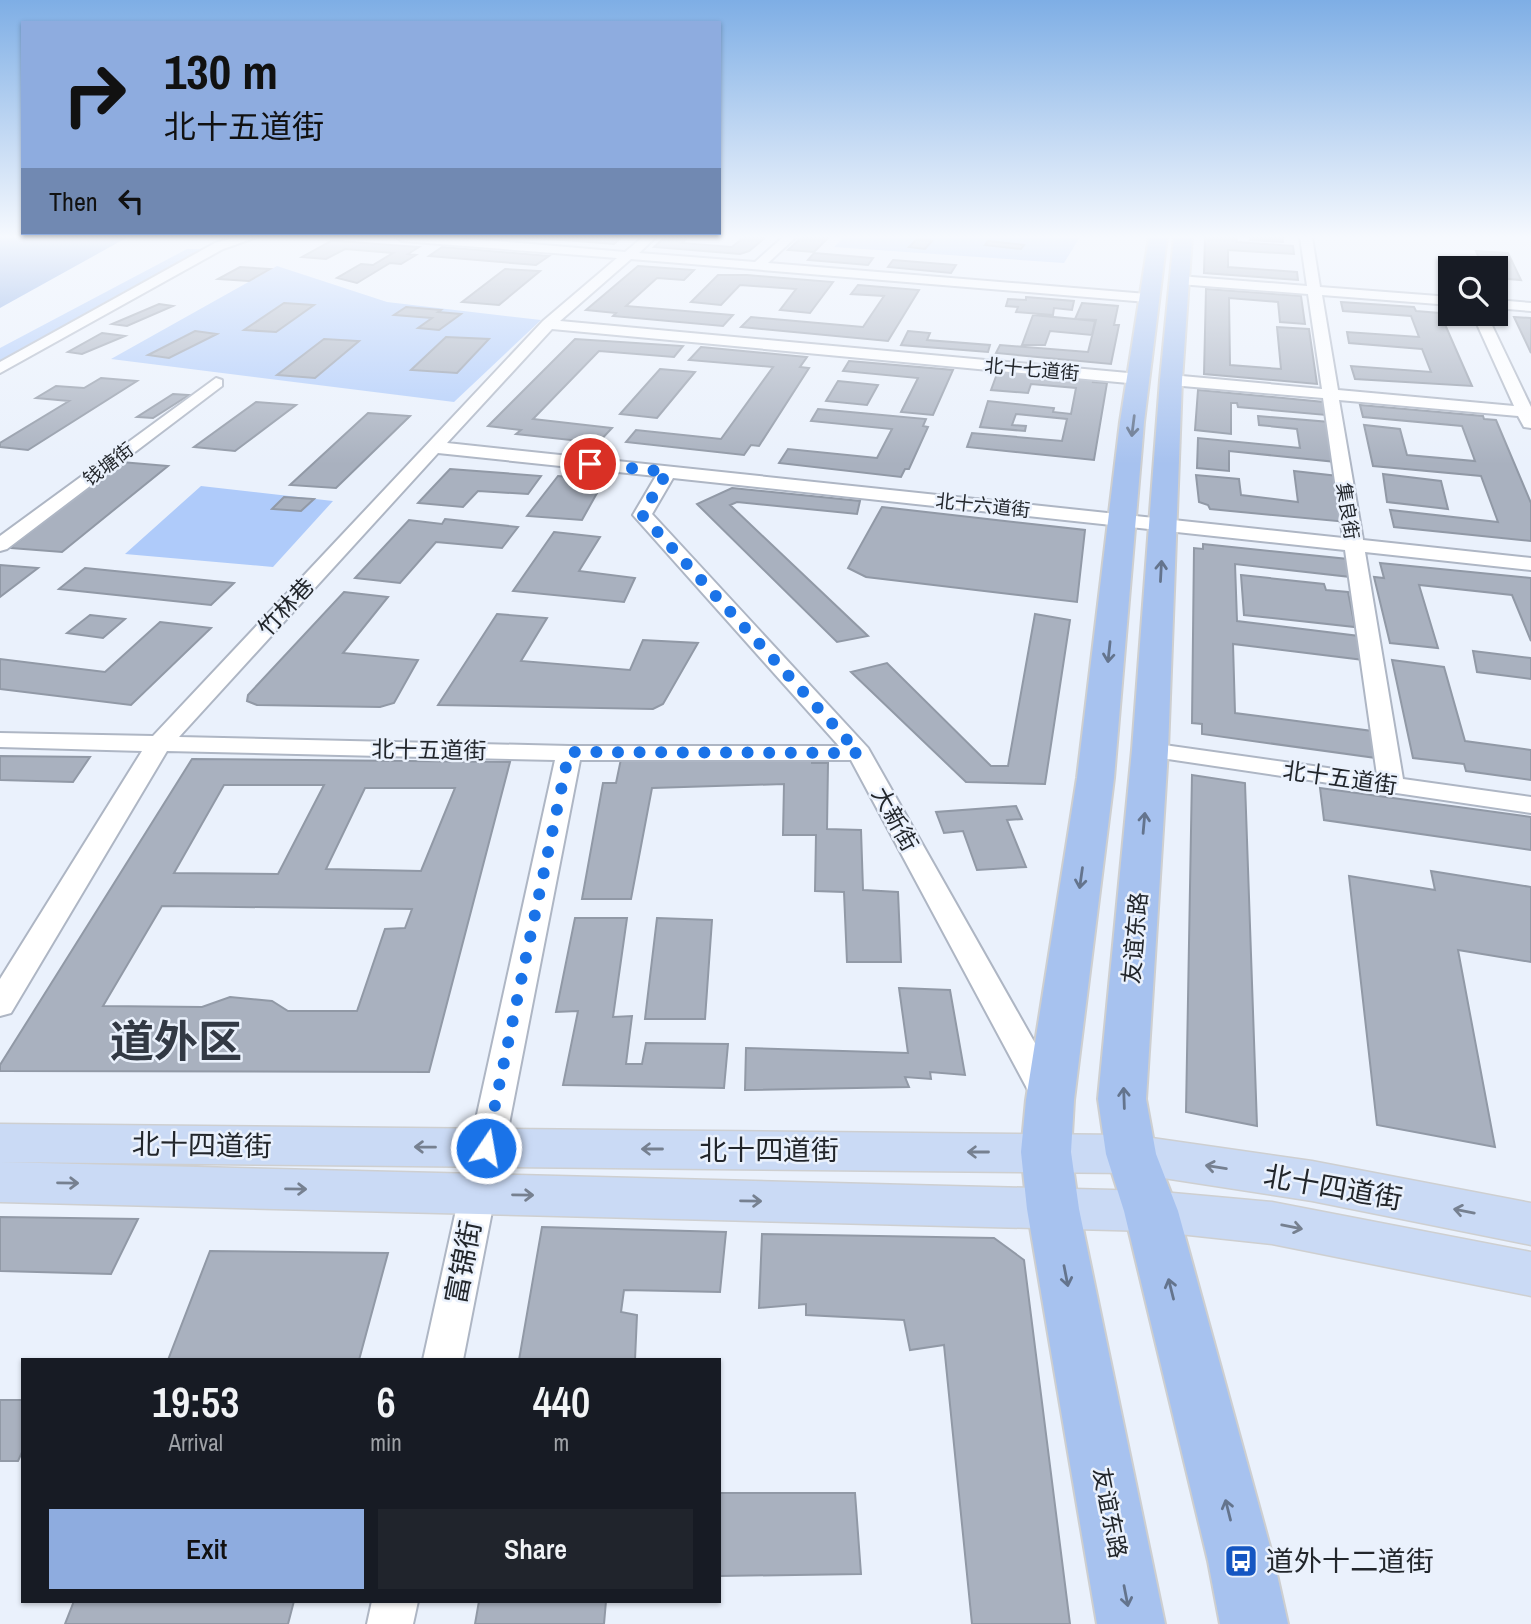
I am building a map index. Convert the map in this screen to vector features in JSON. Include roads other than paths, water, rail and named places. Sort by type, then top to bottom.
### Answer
[{"type":"highway","name":"友谊东路","points":[[1148,313],[1164,524],[1150,750],[1122,1098],[1132,1154],[1151,1212],[1238,1548],[1254,1624]]},
{"type":"highway","name":"友谊东路","points":[[1131,1624],[1049,1180],[1050,1100],[1100,735],[1122,519],[1171,313]]},
{"type":"main road","name":"北十四道街","points":[[0,1143],[486,1148],[1049,1180],[1151,1212],[1272,1223],[1531,1273]]},
{"type":"main road","name":"北十四道街","points":[[0,1182],[477,1194],[1049,1180],[1132,1154],[1312,1181],[1531,1224]]},
{"type":"street","points":[[0,368],[99,313]]},
{"type":"street","name":"竹林巷","points":[[0,1005],[158,745],[548,324],[561,313]]},
{"type":"street","name":"集良街","points":[[1318,313],[1391,785]]},
{"type":"street","name":"北十七道街","points":[[548,324],[1330,394],[1529,416]]},
{"type":"street","points":[[1485,326],[1529,416]]},
{"type":"street","name":"钱塘街","points":[[0,545],[216,383]]},
{"type":"street","name":"北十六道街","points":[[434,447],[1531,564]]},
{"type":"street","name":"大新街","points":[[667,472],[642,515],[859,753],[1050,1100]]},
{"type":"street","name":"北十五道街","points":[[0,740],[569,752],[859,753]]},
{"type":"street","name":"北十五道街","points":[[1150,750],[1531,805]]},
{"type":"street","name":"富锦街","points":[[443,1358],[569,752]]},
{"type":"street","points":[[390,1624],[394,1603]]},
{"type":"place","name":"道外十二道街","points":[[1241,1561]]},
{"type":"district","name":"道外区","points":[[176,1042]]}]
